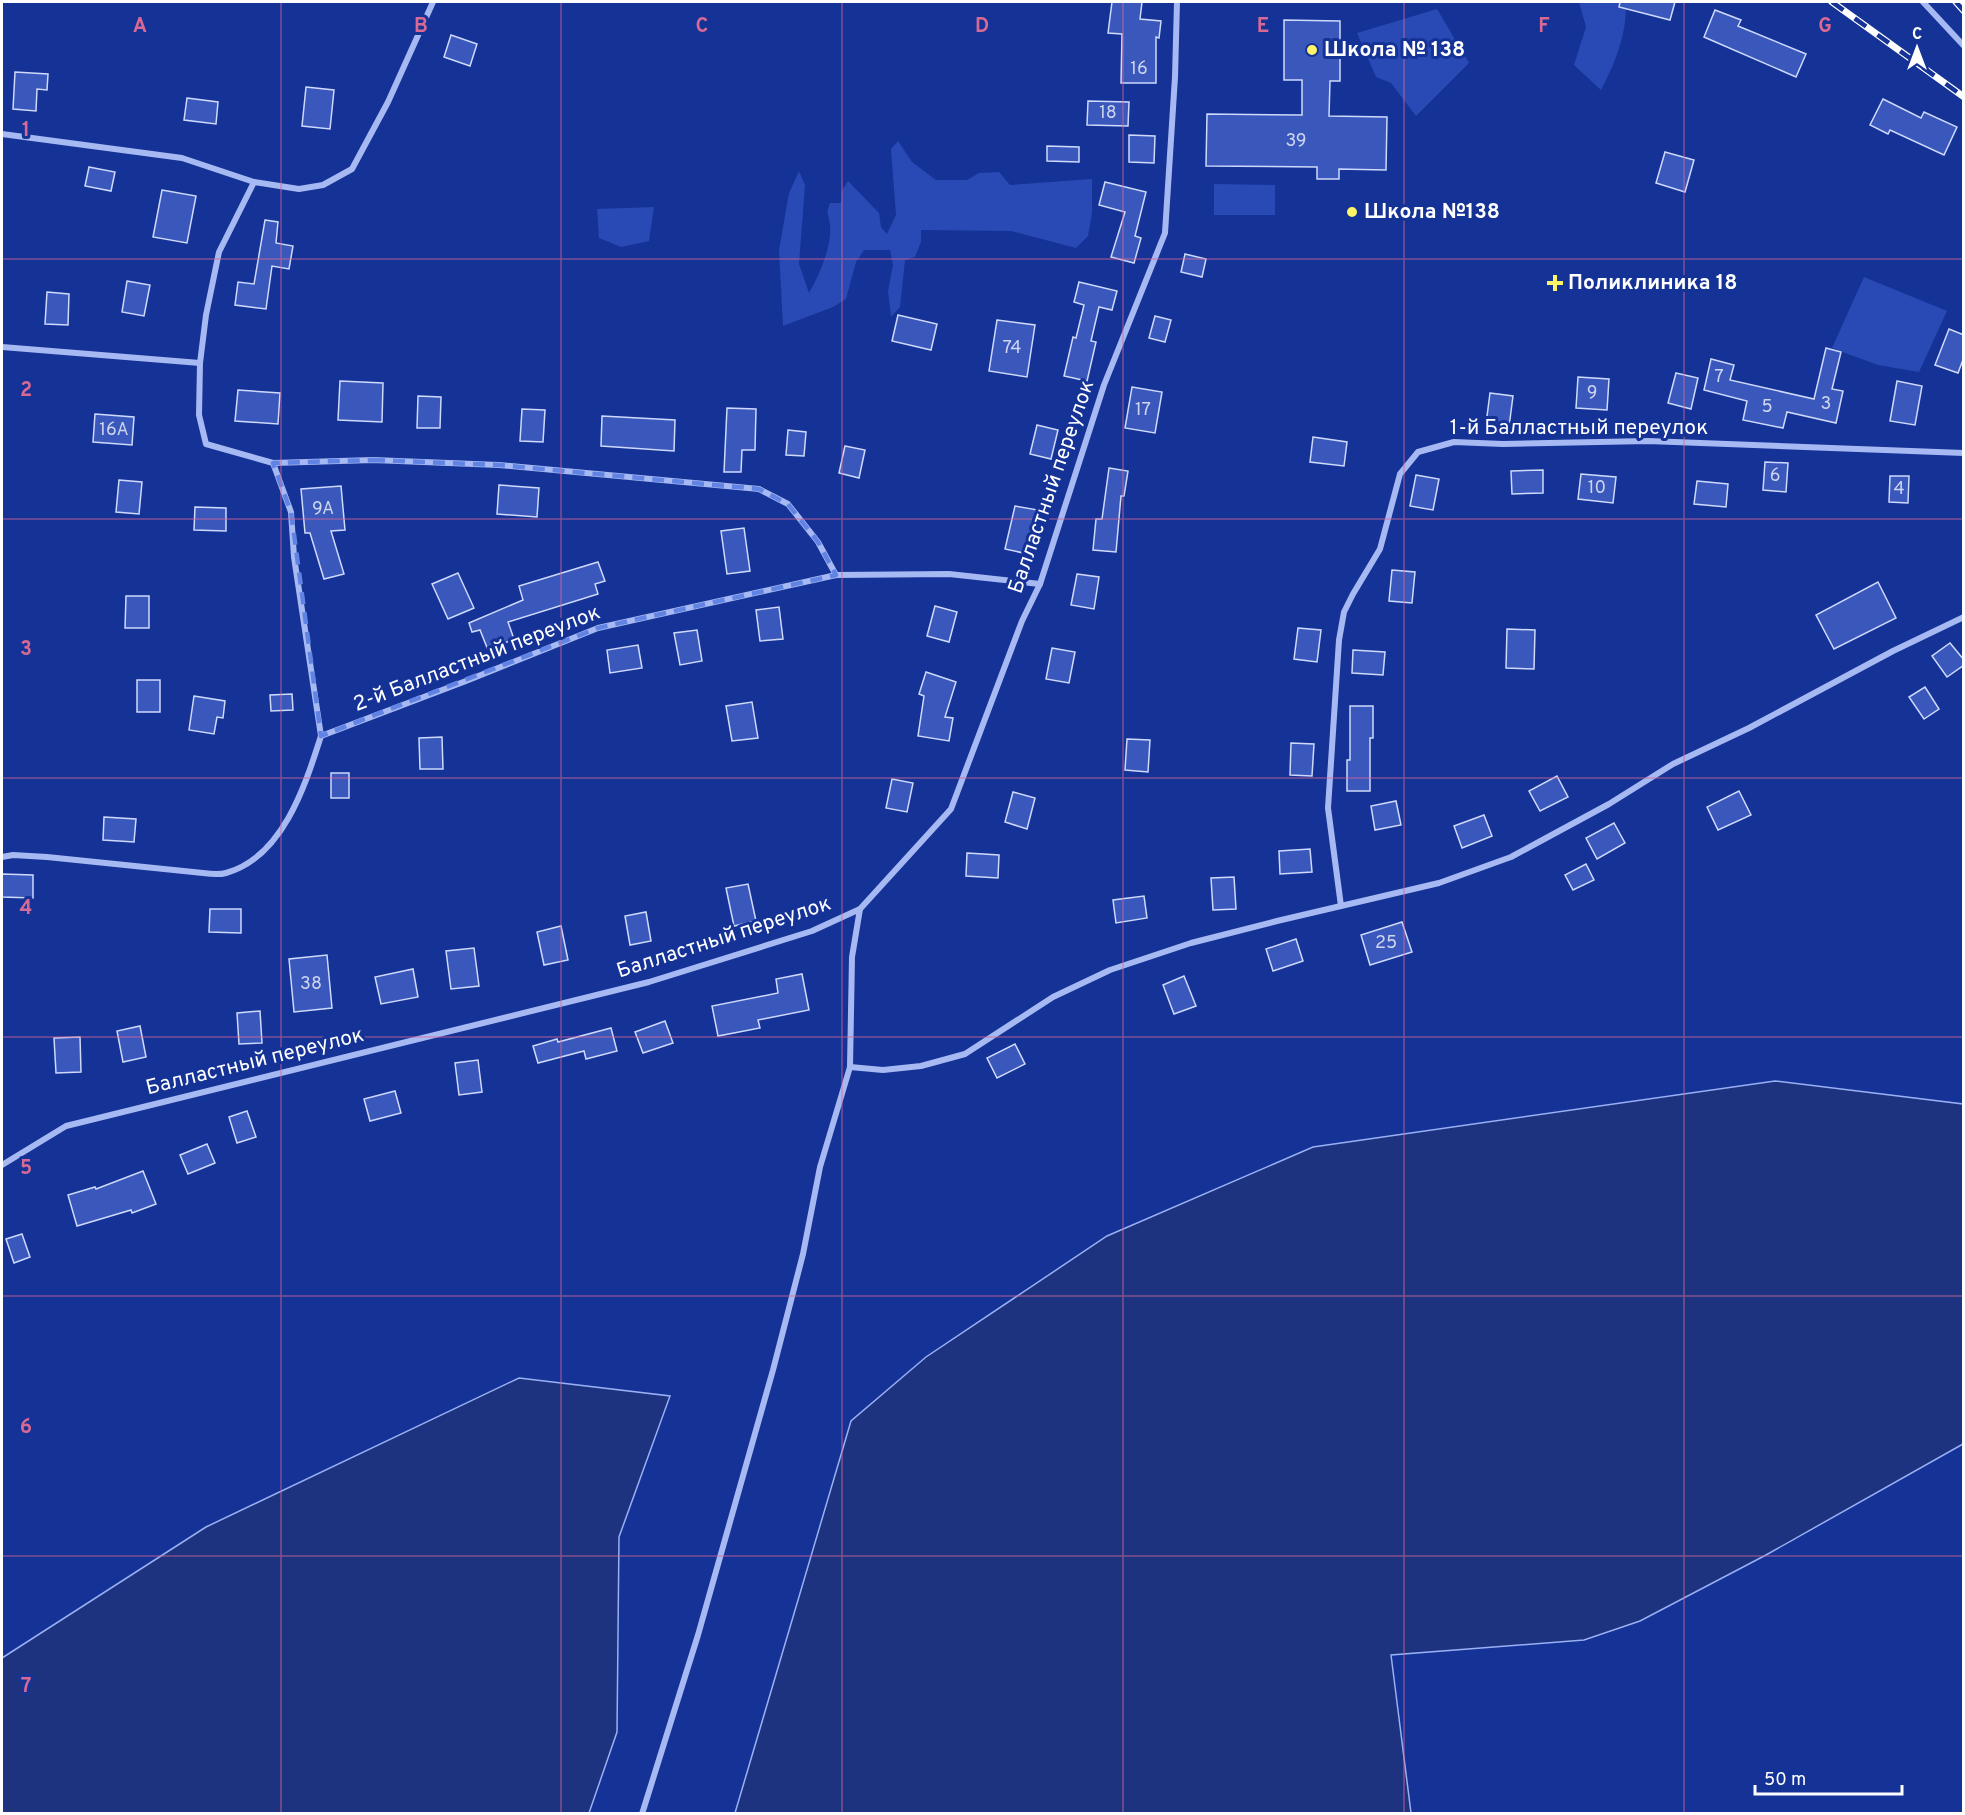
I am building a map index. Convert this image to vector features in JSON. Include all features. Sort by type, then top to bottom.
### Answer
[{"type":"street","points":[[2,134],[182,158],[254,182],[299,189],[323,185],[352,169],[388,102],[433,2]]},
{"type":"street","name":"Балластный переулок","points":[[2,1165],[66,1126],[649,982],[812,931],[860,909],[951,809],[1022,621],[1040,584],[1104,385],[1165,233],[1175,77],[1177,2]]},
{"type":"street","points":[[1923,2],[1964,46]]},
{"type":"street","points":[[254,182],[219,252],[206,315],[200,363],[199,415],[206,444],[273,463],[373,460],[499,465],[759,489],[788,504],[818,542],[836,575]]},
{"type":"street","points":[[2,347],[200,363]]},
{"type":"street","name":"1-й Балластный переулок","points":[[1341,906],[1328,808],[1339,640],[1344,612],[1380,549],[1400,474],[1418,452],[1454,442],[1503,444],[1648,441],[1964,453]]},
{"type":"street","points":[[2,857],[13,855],[47,857],[225,874],[253,860],[281,831],[304,788],[321,736],[294,557],[291,512],[273,463]]},
{"type":"street","name":"2-й Балластный переулок","points":[[321,736],[598,628],[836,575],[950,574],[1040,584]]},
{"type":"street","points":[[850,1067],[883,1070],[921,1066],[964,1054],[1053,997],[1110,970],[1191,943],[1439,883],[1511,857],[1609,804],[1672,765],[1749,728],[1893,651],[1964,617]]},
{"type":"street","points":[[642,1814],[698,1635],[773,1370],[803,1254],[820,1167],[850,1067],[852,957],[860,909]]},
{"type":"highlighted area","points":[[373,460],[499,465],[759,489],[788,504],[818,542],[836,575],[598,628],[321,736],[291,512],[273,463]]},
{"type":"shaded area","points":[[1579,2],[1625,2],[1623,35],[1611,70],[1601,90],[1574,65],[1586,27]]},
{"type":"shaded area","points":[[1437,9],[1469,63],[1416,116],[1391,83],[1376,77],[1357,33]]},
{"type":"shaded area","points":[[898,141],[912,162],[936,180],[967,180],[979,173],[999,172],[1010,185],[1092,179],[1092,213],[1088,236],[1076,248],[1011,231],[921,230],[921,242],[915,257],[905,260],[900,307],[891,317],[888,291],[893,265],[890,250],[864,250],[856,262],[846,299],[833,307],[783,326],[779,250],[789,193],[799,171],[805,185],[799,264],[809,293],[827,251],[830,234],[828,212],[830,203],[841,203],[842,190],[848,181],[879,213],[881,227],[887,234],[896,215],[891,149]]},
{"type":"shaded area","points":[[1214,184],[1275,185],[1275,215],[1214,215]]},
{"type":"shaded area","points":[[654,207],[649,241],[621,247],[599,238],[597,209]]},
{"type":"shaded area","points":[[1864,277],[1947,311],[1919,372],[1878,365],[1832,348]]},
{"type":"shaded area","points":[[1775,1081],[1963,1104],[1963,1444],[1766,1555],[1640,1621],[1584,1640],[1391,1655],[1411,1813],[735,1813],[851,1421],[926,1357],[1107,1236],[1313,1147]]},
{"type":"shaded area","points":[[519,1378],[670,1396],[619,1537],[617,1732],[589,1813],[2,1813],[2,1658],[206,1527]]},
{"type":"building","points":[[1112,2],[1142,2],[1140,19],[1161,21],[1159,38],[1156,37],[1156,83],[1121,83],[1122,34],[1108,33]]},
{"type":"building","points":[[1620,2],[1675,2],[1670,20],[1619,7]]},
{"type":"building","points":[[1715,10],[1741,20],[1738,26],[1806,54],[1796,77],[1704,37]]},
{"type":"building","points":[[1284,20],[1340,21],[1340,81],[1330,81],[1329,116],[1387,117],[1386,170],[1339,169],[1339,179],[1317,179],[1317,167],[1206,166],[1207,114],[1302,115],[1302,80],[1284,80]]},
{"type":"building","points":[[451,35],[477,44],[470,66],[444,57]]},
{"type":"building","points":[[15,72],[48,74],[47,90],[37,89],[36,111],[13,109]]},
{"type":"building","points":[[306,87],[334,90],[330,129],[302,126]]},
{"type":"building","points":[[187,98],[218,102],[216,124],[184,120]]},
{"type":"building","points":[[1883,99],[1921,118],[1924,112],[1957,127],[1944,155],[1890,130],[1888,134],[1870,125]]},
{"type":"building","points":[[1088,101],[1129,102],[1128,126],[1087,125]]},
{"type":"building","points":[[1129,135],[1155,136],[1154,163],[1129,162]]},
{"type":"building","points":[[1047,146],[1079,147],[1079,162],[1047,161]]},
{"type":"building","points":[[1665,152],[1694,160],[1685,192],[1656,183]]},
{"type":"building","points":[[89,167],[115,172],[111,191],[85,186]]},
{"type":"building","points":[[1105,182],[1146,192],[1135,236],[1141,238],[1134,263],[1111,257],[1125,212],[1099,205]]},
{"type":"building","points":[[162,190],[196,196],[187,243],[153,237]]},
{"type":"building","points":[[265,220],[278,222],[276,243],[293,246],[289,269],[272,266],[266,309],[235,305],[238,282],[254,284]]},
{"type":"building","points":[[1185,254],[1206,259],[1202,277],[1181,272]]},
{"type":"building","points":[[127,281],[150,285],[144,316],[122,312]]},
{"type":"building","points":[[1079,282],[1117,291],[1112,310],[1099,307],[1091,341],[1096,342],[1087,381],[1064,376],[1073,337],[1076,338],[1084,305],[1074,302]]},
{"type":"building","points":[[47,292],[69,294],[68,325],[45,324]]},
{"type":"building","points":[[898,315],[937,324],[931,350],[892,341]]},
{"type":"building","points":[[1155,316],[1171,320],[1165,342],[1149,338]]},
{"type":"building","points":[[997,320],[1035,325],[1027,377],[989,371]]},
{"type":"building","points":[[1949,329],[1964,335],[1964,357],[1958,373],[1935,365]]},
{"type":"building","points":[[1826,348],[1841,352],[1832,389],[1843,391],[1836,423],[1787,412],[1783,428],[1743,420],[1747,401],[1704,390],[1711,359],[1734,365],[1730,380],[1814,399]]},
{"type":"building","points":[[1676,373],[1698,378],[1691,409],[1668,403]]},
{"type":"building","points":[[1578,377],[1609,379],[1607,410],[1576,408]]},
{"type":"building","points":[[340,381],[383,383],[382,422],[338,420]]},
{"type":"building","points":[[1897,381],[1922,386],[1915,425],[1890,421]]},
{"type":"building","points":[[1132,387],[1162,392],[1155,433],[1125,428]]},
{"type":"building","points":[[238,390],[280,393],[278,424],[235,421]]},
{"type":"building","points":[[1490,393],[1513,396],[1509,427],[1486,424]]},
{"type":"building","points":[[418,396],[441,397],[440,428],[417,428]]},
{"type":"building","points":[[727,408],[756,409],[755,450],[742,450],[741,472],[724,472]]},
{"type":"building","points":[[522,409],[545,410],[543,442],[520,441]]},
{"type":"building","points":[[95,414],[134,417],[132,445],[93,442]]},
{"type":"building","points":[[602,416],[675,420],[674,451],[601,446]]},
{"type":"building","points":[[1037,425],[1058,430],[1051,459],[1030,454]]},
{"type":"building","points":[[788,430],[806,432],[804,456],[786,455]]},
{"type":"building","points":[[1313,437],[1347,442],[1344,466],[1310,462]]},
{"type":"building","points":[[845,446],[865,450],[859,478],[839,473]]},
{"type":"building","points":[[1765,462],[1788,463],[1786,492],[1763,490]]},
{"type":"building","points":[[1109,468],[1128,471],[1124,496],[1121,496],[1116,552],[1093,550],[1096,519],[1102,519]]},
{"type":"building","points":[[1543,470],[1543,493],[1512,494],[1511,471]]},
{"type":"building","points":[[1581,474],[1616,477],[1613,503],[1578,499]]},
{"type":"building","points":[[1416,475],[1439,479],[1433,510],[1410,506]]},
{"type":"building","points":[[1890,476],[1909,476],[1908,503],[1889,502]]},
{"type":"building","points":[[119,480],[142,482],[139,514],[116,512]]},
{"type":"building","points":[[1697,481],[1728,484],[1726,507],[1694,504]]},
{"type":"building","points":[[499,485],[539,488],[537,517],[497,514]]},
{"type":"building","points":[[341,486],[345,530],[331,531],[344,574],[324,579],[310,533],[305,533],[301,489]]},
{"type":"building","points":[[1015,506],[1038,510],[1028,554],[1005,549]]},
{"type":"building","points":[[195,507],[226,508],[226,531],[194,530]]},
{"type":"building","points":[[744,528],[750,571],[727,574],[721,531]]},
{"type":"building","points":[[598,562],[605,581],[595,584],[598,594],[508,622],[514,639],[488,650],[480,630],[472,632],[469,623],[523,600],[519,586]]},
{"type":"building","points":[[1392,570],[1415,572],[1412,603],[1389,601]]},
{"type":"building","points":[[458,573],[474,608],[448,619],[432,584]]},
{"type":"building","points":[[1077,574],[1099,577],[1094,609],[1071,605]]},
{"type":"building","points":[[1878,582],[1896,618],[1834,649],[1816,615]]},
{"type":"building","points":[[126,596],[149,596],[149,628],[125,628]]},
{"type":"building","points":[[935,606],[957,612],[949,642],[927,636]]},
{"type":"building","points":[[779,607],[783,639],[760,641],[756,610]]},
{"type":"building","points":[[1298,628],[1321,630],[1317,662],[1294,659]]},
{"type":"building","points":[[1507,629],[1535,630],[1534,669],[1506,668]]},
{"type":"building","points":[[697,630],[702,661],[680,665],[674,633]]},
{"type":"building","points":[[1950,643],[1964,660],[1964,665],[1947,677],[1932,656]]},
{"type":"building","points":[[638,645],[642,668],[610,673],[607,650]]},
{"type":"building","points":[[1052,648],[1075,652],[1069,683],[1046,679]]},
{"type":"building","points":[[1353,650],[1385,652],[1383,675],[1352,673]]},
{"type":"building","points":[[926,672],[956,682],[945,717],[953,718],[949,741],[918,736],[924,696],[919,694]]},
{"type":"building","points":[[137,680],[160,680],[160,712],[137,712]]},
{"type":"building","points":[[1925,687],[1939,709],[1924,719],[1909,697]]},
{"type":"building","points":[[292,694],[293,710],[271,711],[270,695]]},
{"type":"building","points":[[194,696],[225,701],[223,718],[217,717],[214,734],[189,730]]},
{"type":"building","points":[[752,702],[758,738],[732,741],[726,706]]},
{"type":"building","points":[[1350,706],[1373,706],[1373,738],[1370,738],[1370,791],[1347,791],[1347,760],[1350,760]]},
{"type":"building","points":[[442,737],[443,769],[420,769],[419,738]]},
{"type":"building","points":[[1127,739],[1150,740],[1148,772],[1125,770]]},
{"type":"building","points":[[1291,743],[1314,744],[1312,776],[1290,775]]},
{"type":"building","points":[[331,773],[349,773],[349,798],[331,798]]},
{"type":"building","points":[[1557,776],[1568,797],[1540,811],[1529,791]]},
{"type":"building","points":[[892,779],[913,783],[907,812],[886,808]]},
{"type":"building","points":[[1739,791],[1751,815],[1718,830],[1707,807]]},
{"type":"building","points":[[1013,792],[1035,798],[1027,829],[1005,822]]},
{"type":"building","points":[[1396,801],[1401,825],[1375,830],[1371,806]]},
{"type":"building","points":[[1484,815],[1492,836],[1462,848],[1454,826]]},
{"type":"building","points":[[104,817],[136,819],[134,842],[103,840]]},
{"type":"building","points":[[1614,823],[1625,843],[1597,859],[1586,838]]},
{"type":"building","points":[[1310,849],[1312,872],[1280,874],[1279,851]]},
{"type":"building","points":[[967,853],[999,855],[998,878],[966,876]]},
{"type":"building","points":[[1586,864],[1594,880],[1573,890],[1565,875]]},
{"type":"building","points":[[2,874],[33,875],[33,898],[2,897]]},
{"type":"building","points":[[1234,877],[1236,909],[1213,910],[1211,878]]},
{"type":"building","points":[[748,884],[756,921],[734,926],[726,888]]},
{"type":"building","points":[[1144,896],[1147,918],[1116,923],[1113,900]]},
{"type":"building","points":[[210,909],[241,909],[241,933],[209,932]]},
{"type":"building","points":[[646,912],[651,941],[630,945],[625,916]]},
{"type":"building","points":[[1402,922],[1412,952],[1370,965],[1361,935]]},
{"type":"building","points":[[561,926],[568,960],[544,965],[537,932]]},
{"type":"building","points":[[1296,939],[1303,961],[1273,971],[1266,949]]},
{"type":"building","points":[[474,948],[479,986],[451,989],[446,951]]},
{"type":"building","points":[[327,955],[332,1008],[294,1012],[289,959]]},
{"type":"building","points":[[413,969],[418,997],[381,1004],[375,977]]},
{"type":"building","points":[[802,974],[809,1010],[758,1020],[760,1028],[718,1036],[712,1006],[778,993],[776,979]]},
{"type":"building","points":[[1184,976],[1196,1006],[1174,1014],[1163,985]]},
{"type":"building","points":[[260,1011],[262,1043],[239,1044],[237,1013]]},
{"type":"building","points":[[665,1021],[673,1043],[643,1053],[635,1032]]},
{"type":"building","points":[[140,1026],[146,1057],[123,1062],[117,1031]]},
{"type":"building","points":[[611,1028],[617,1051],[586,1059],[584,1051],[538,1063],[533,1046]]},
{"type":"building","points":[[80,1037],[81,1072],[56,1073],[54,1038]]},
{"type":"building","points":[[1015,1044],[1025,1064],[997,1078],[987,1058]]},
{"type":"building","points":[[478,1060],[482,1092],[459,1095],[455,1063]]},
{"type":"building","points":[[395,1091],[401,1113],[370,1121],[364,1099]]},
{"type":"building","points":[[247,1111],[256,1137],[237,1143],[229,1117]]},
{"type":"building","points":[[207,1144],[215,1163],[188,1174],[180,1155]]},
{"type":"building","points":[[143,1171],[156,1204],[132,1213],[131,1210],[77,1226],[68,1195],[95,1187],[96,1189]]},
{"type":"building","points":[[22,1234],[30,1257],[14,1263],[6,1239]]},
{"type":"railway","points":[[1832,2],[1964,97]]},
{"type":"railway","points":[[1956,2],[1964,11]]},
{"type":"place","name":"Школа № 138","points":[[1312,50]]},
{"type":"place","name":"Школа №138","points":[[1352,212]]},
{"type":"place","name":"Поликлиника 18","points":[[1555,283]]}]
